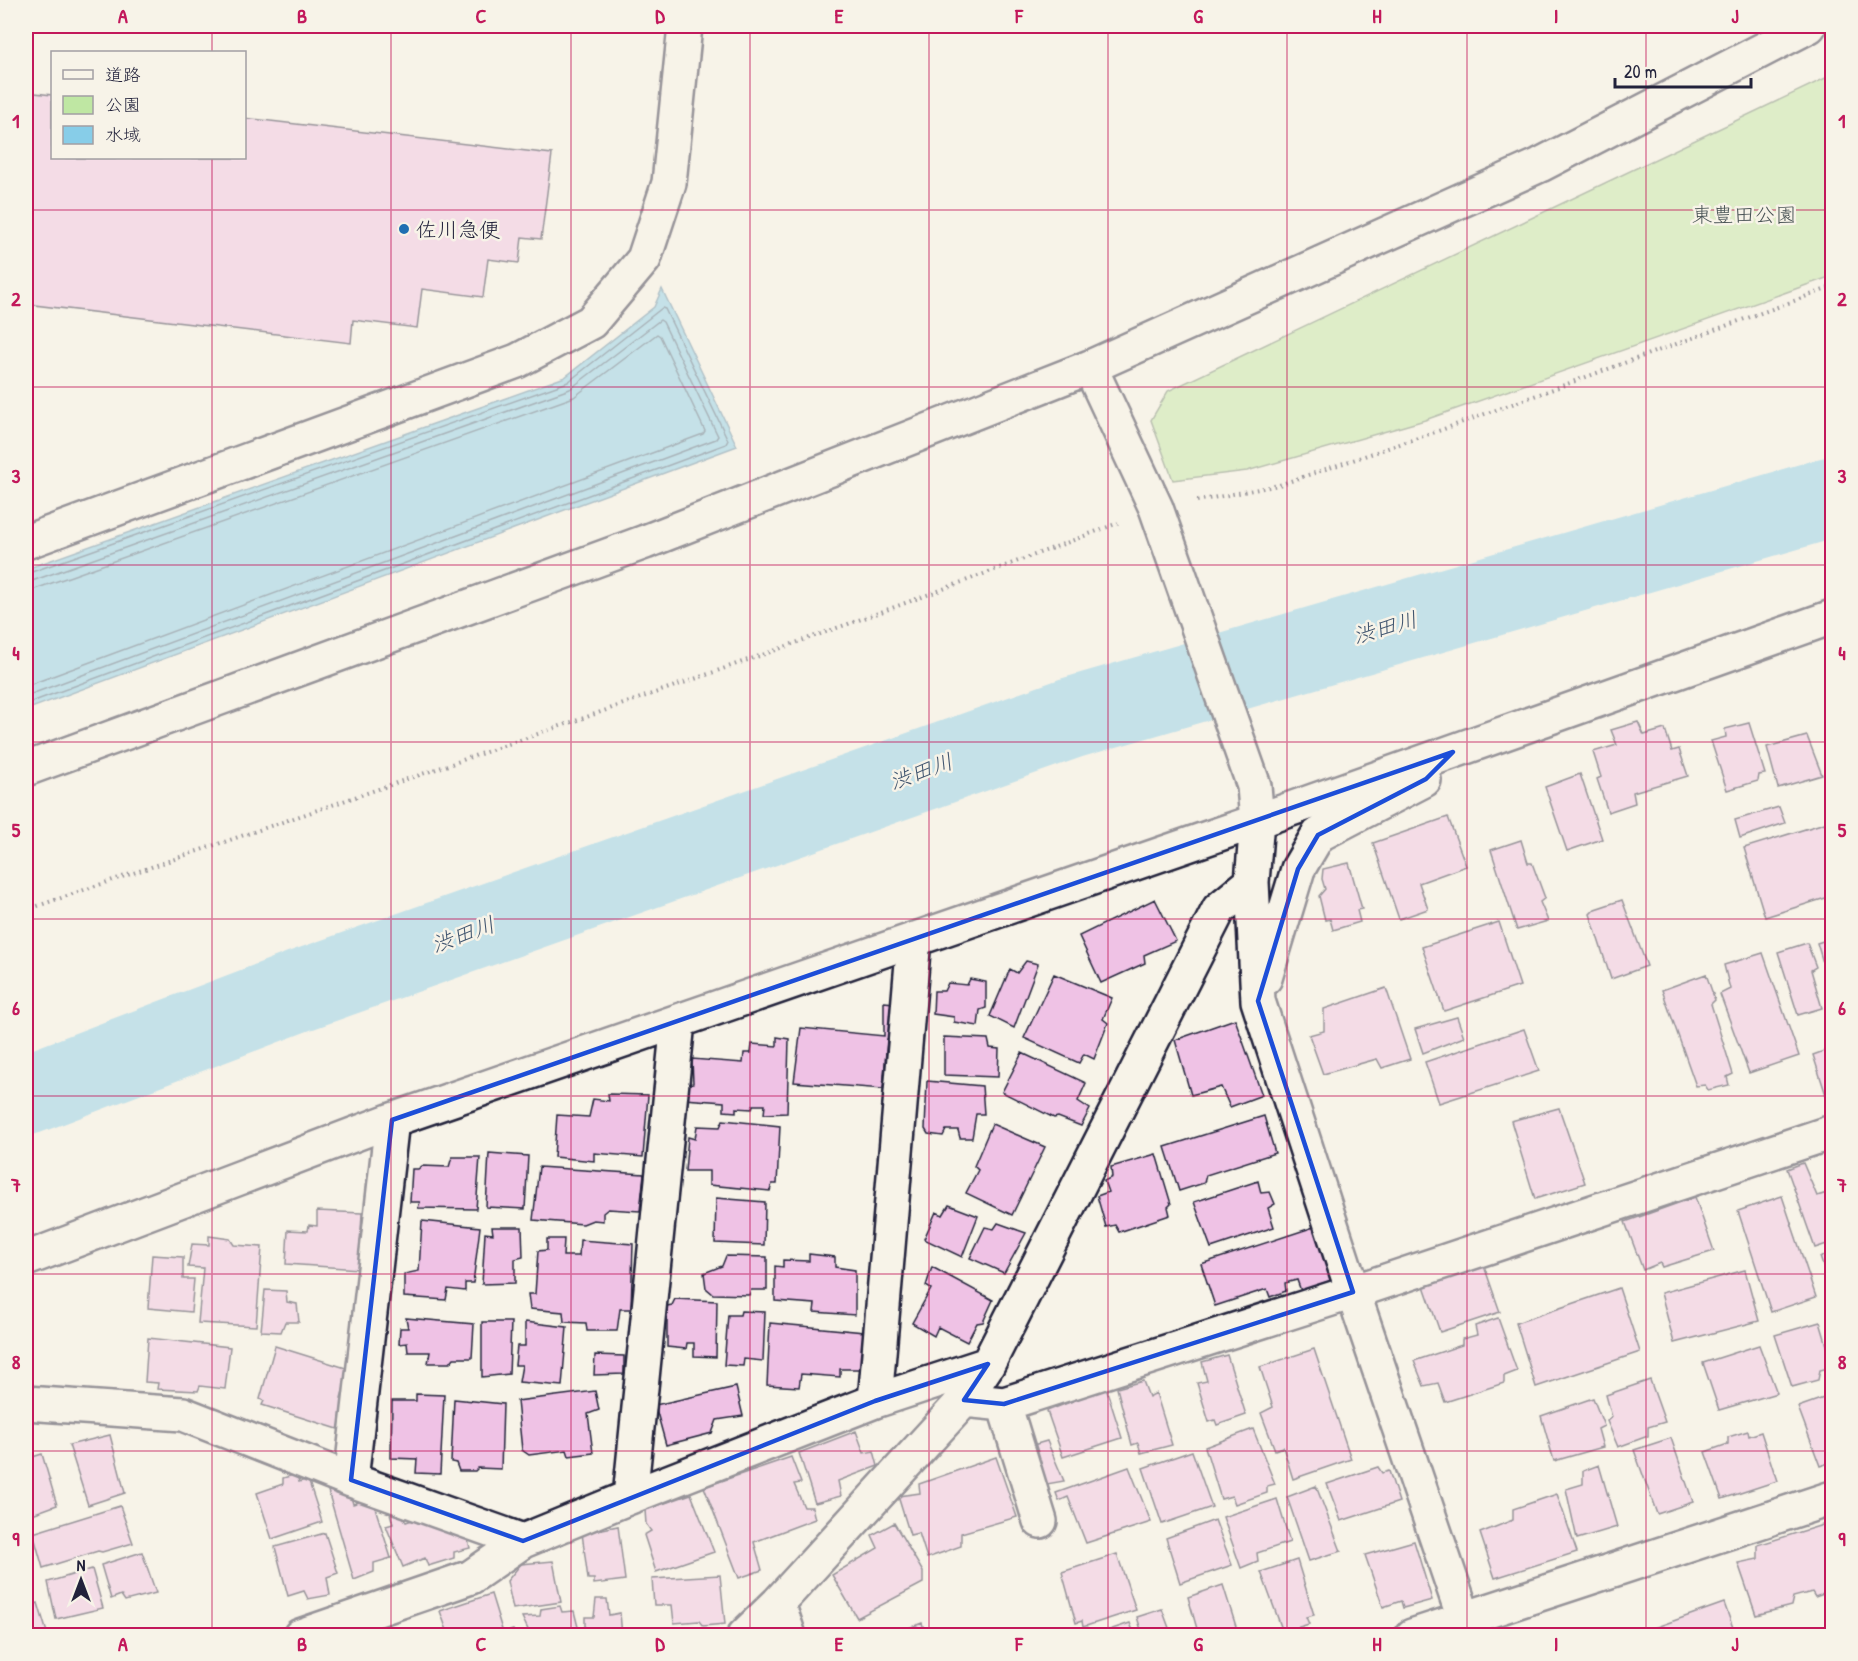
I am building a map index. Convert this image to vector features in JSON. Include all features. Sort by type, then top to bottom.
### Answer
[{"type":"street","points":[[26,542],[517,361],[591,322],[644,259],[669,183],[685,26]]},
{"type":"street","points":[[26,769],[645,542],[1090,367],[1540,165],[1809,26]]},
{"type":"street","points":[[1090,367],[1161,522],[1254,786],[1257,821],[1252,882],[1258,1001],[1353,1292],[1468,1627]]},
{"type":"street","points":[[26,1259],[392,1120],[1257,821],[1833,617]]},
{"type":"street","points":[[1258,1001],[1298,869],[1318,835],[1426,779],[1453,752]]},
{"type":"street","points":[[744,1635],[778,1603],[964,1400],[988,1364],[1219,909],[1252,882]]},
{"type":"street","points":[[875,1401],[914,939]]},
{"type":"street","points":[[630,1497],[678,1022]]},
{"type":"street","points":[[351,1480],[392,1120]]},
{"type":"street","points":[[964,1400],[1004,1404],[1353,1292],[1833,1132]]},
{"type":"street","points":[[300,1635],[471,1577],[523,1541],[875,1401],[988,1364]]},
{"type":"street","points":[[26,1403],[183,1414],[351,1480],[523,1541]]},
{"type":"street","points":[[1004,1404],[1040,1521]]},
{"type":"street","points":[[1412,1635],[1468,1627],[1833,1498]]},
{"type":"street","points":[[778,1603],[789,1635]]},
{"type":"path","points":[[26,910],[592,715],[1007,566],[1161,522],[1444,429],[1833,287]]},
{"type":"highlighted area","points":[[1453,752],[1426,779],[1318,835],[1298,869],[1258,1001],[1353,1292],[1004,1404],[964,1400],[988,1364],[875,1401],[523,1541],[351,1480],[392,1120]]},
{"type":"green space","name":"東豊田公園","points":[[1832,75],[1832,276],[1425,420],[1247,471],[1173,480],[1151,420],[1168,391]]},
{"type":"water","points":[[662,289],[737,446],[26,710],[26,569],[565,377],[654,307]]},
{"type":"building","points":[[26,92],[51,95],[51,159],[246,159],[246,118],[552,154],[541,239],[522,237],[519,263],[488,259],[483,297],[422,289],[417,328],[353,320],[351,343],[26,304]]},
{"type":"building","points":[[1638,722],[1644,735],[1665,729],[1672,751],[1679,749],[1688,776],[1633,792],[1635,803],[1608,812],[1597,779],[1601,777],[1593,752],[1617,745],[1611,730]]},
{"type":"building","points":[[1749,723],[1765,774],[1759,775],[1758,781],[1727,790],[1711,741],[1726,737],[1725,729]]},
{"type":"building","points":[[1807,736],[1822,775],[1778,788],[1767,747]]},
{"type":"building","points":[[1580,774],[1602,839],[1567,851],[1545,787]]},
{"type":"building","points":[[1779,807],[1785,823],[1740,838],[1735,820]]},
{"type":"building","points":[[1448,817],[1466,866],[1419,883],[1428,909],[1399,919],[1373,843]]},
{"type":"building","points":[[1828,822],[1832,826],[1832,896],[1765,917],[1744,848]]},
{"type":"building","points":[[1521,840],[1528,863],[1532,863],[1545,898],[1540,902],[1548,921],[1517,930],[1491,850]]},
{"type":"building","points":[[1349,863],[1362,909],[1357,910],[1360,922],[1333,930],[1330,919],[1325,920],[1319,896],[1325,889],[1322,879],[1323,869]]},
{"type":"building","points":[[1155,899],[1176,941],[1144,955],[1145,963],[1101,983],[1079,936]]},
{"type":"building","points":[[1622,900],[1647,966],[1611,979],[1590,914],[1595,909]]},
{"type":"building","points":[[1499,922],[1520,986],[1444,1011],[1422,947]]},
{"type":"building","points":[[1832,938],[1832,992],[1817,943]]},
{"type":"building","points":[[1807,943],[1816,967],[1811,970],[1822,1008],[1798,1015],[1778,952]]},
{"type":"building","points":[[1763,953],[1799,1056],[1749,1073],[1720,994],[1730,989],[1724,965]]},
{"type":"building","points":[[1026,961],[1038,964],[1014,1028],[990,1016],[1010,969],[1017,973]]},
{"type":"building","points":[[1054,974],[1112,998],[1103,1019],[1108,1023],[1094,1059],[1084,1054],[1079,1063],[1024,1038]]},
{"type":"building","points":[[1706,974],[1715,1000],[1711,1004],[1733,1074],[1727,1077],[1729,1085],[1708,1090],[1705,1085],[1696,1086],[1662,990]]},
{"type":"building","points":[[970,979],[986,982],[986,1008],[980,1010],[978,1026],[954,1022],[954,1017],[933,1014],[934,991],[944,991],[948,983],[967,985]]},
{"type":"building","points":[[1386,988],[1410,1059],[1382,1068],[1377,1059],[1323,1074],[1309,1035],[1324,1031],[1324,1009]]},
{"type":"building","points":[[884,1002],[894,1003],[894,1037],[887,1039],[883,1089],[794,1082],[801,1028],[884,1036]]},
{"type":"building","points":[[1457,1017],[1464,1037],[1423,1053],[1415,1029]]},
{"type":"building","points":[[1235,1019],[1262,1095],[1230,1107],[1221,1087],[1191,1095],[1175,1040]]},
{"type":"building","points":[[1524,1029],[1539,1071],[1439,1103],[1425,1062]]},
{"type":"building","points":[[777,1037],[789,1039],[787,1113],[764,1114],[765,1105],[753,1105],[752,1109],[736,1108],[736,1112],[724,1111],[724,1102],[684,1099],[684,1085],[693,1083],[692,1059],[743,1063],[744,1053],[751,1053],[752,1044],[777,1046]]},
{"type":"building","points":[[944,1037],[988,1039],[990,1048],[999,1049],[998,1077],[944,1075]]},
{"type":"building","points":[[1832,1048],[1832,1101],[1828,1101],[1813,1055]]},
{"type":"building","points":[[1022,1053],[1086,1083],[1078,1101],[1090,1109],[1081,1126],[1058,1117],[1054,1118],[1002,1092]]},
{"type":"building","points":[[927,1081],[982,1086],[984,1114],[976,1114],[972,1138],[960,1138],[958,1130],[946,1130],[943,1136],[928,1134],[925,1129]]},
{"type":"building","points":[[608,1094],[648,1095],[643,1157],[594,1153],[594,1161],[554,1157],[557,1115],[589,1117],[593,1099],[609,1101]]},
{"type":"building","points":[[1559,1108],[1585,1183],[1535,1199],[1511,1121]]},
{"type":"building","points":[[1264,1116],[1275,1153],[1206,1175],[1204,1183],[1179,1191],[1165,1147]]},
{"type":"building","points":[[723,1120],[780,1126],[777,1184],[772,1184],[770,1191],[709,1185],[709,1171],[685,1171],[688,1137],[695,1139],[697,1126],[720,1127]]},
{"type":"building","points":[[992,1124],[1045,1147],[1012,1215],[966,1193],[978,1170],[974,1166]]},
{"type":"building","points":[[489,1153],[528,1156],[525,1209],[486,1207]]},
{"type":"building","points":[[1156,1154],[1171,1204],[1168,1207],[1170,1215],[1119,1232],[1115,1225],[1106,1227],[1097,1196],[1108,1192],[1104,1181],[1112,1177],[1111,1167]]},
{"type":"building","points":[[452,1157],[480,1157],[476,1209],[418,1208],[420,1202],[410,1202],[412,1169],[422,1166],[449,1167]]},
{"type":"building","points":[[1803,1163],[1817,1196],[1827,1193],[1830,1200],[1832,1199],[1832,1225],[1828,1226],[1827,1244],[1815,1248],[1787,1169]]},
{"type":"building","points":[[539,1167],[644,1174],[640,1211],[608,1209],[603,1213],[603,1221],[593,1220],[583,1224],[533,1220]]},
{"type":"building","points":[[1258,1181],[1261,1193],[1270,1192],[1275,1204],[1268,1208],[1274,1227],[1211,1248],[1194,1202]]},
{"type":"building","points":[[1782,1196],[1816,1297],[1771,1312],[1738,1211]]},
{"type":"building","points":[[1695,1197],[1714,1251],[1662,1267],[1660,1263],[1643,1270],[1625,1222]]},
{"type":"building","points":[[716,1198],[765,1202],[764,1245],[715,1243]]},
{"type":"building","points":[[949,1205],[978,1216],[962,1257],[924,1239],[936,1212],[943,1215]]},
{"type":"building","points":[[317,1211],[362,1213],[359,1269],[286,1264],[288,1230],[308,1231],[309,1225],[317,1226]]},
{"type":"building","points":[[422,1221],[480,1227],[473,1283],[465,1283],[465,1291],[448,1289],[446,1300],[404,1297],[404,1274],[419,1271]]},
{"type":"building","points":[[998,1223],[1026,1233],[1004,1273],[970,1258],[985,1227],[994,1229]]},
{"type":"building","points":[[492,1227],[522,1227],[523,1257],[515,1259],[515,1283],[482,1284],[485,1233],[493,1234]]},
{"type":"building","points":[[1314,1227],[1332,1280],[1301,1291],[1297,1280],[1285,1283],[1286,1291],[1270,1297],[1267,1289],[1215,1306],[1201,1264]]},
{"type":"building","points":[[209,1236],[230,1239],[234,1245],[262,1247],[256,1326],[198,1323],[203,1268],[188,1267],[192,1244],[209,1245]]},
{"type":"building","points":[[547,1239],[564,1239],[563,1256],[579,1256],[580,1240],[633,1244],[631,1309],[620,1309],[617,1331],[587,1331],[586,1323],[564,1322],[563,1312],[530,1309],[528,1294],[535,1294],[538,1251],[547,1250]]},
{"type":"building","points":[[1832,1253],[1832,1292],[1820,1257]]},
{"type":"building","points":[[809,1254],[835,1257],[835,1267],[855,1270],[855,1315],[814,1312],[815,1304],[775,1301],[775,1266],[783,1267],[783,1260],[809,1261]]},
{"type":"building","points":[[152,1255],[183,1257],[183,1279],[194,1279],[191,1312],[148,1308]]},
{"type":"building","points":[[726,1256],[767,1257],[767,1290],[751,1290],[749,1295],[713,1294],[706,1288],[704,1273],[722,1266]]},
{"type":"building","points":[[1483,1263],[1500,1312],[1440,1332],[1423,1283]]},
{"type":"building","points":[[932,1267],[993,1300],[983,1322],[977,1323],[967,1342],[938,1327],[934,1336],[912,1323],[931,1289],[926,1286]]},
{"type":"building","points":[[1745,1270],[1759,1321],[1674,1343],[1661,1293]]},
{"type":"building","points":[[1619,1288],[1640,1352],[1536,1387],[1516,1323]]},
{"type":"building","points":[[265,1290],[286,1291],[287,1302],[297,1304],[299,1322],[285,1322],[281,1332],[261,1331]]},
{"type":"building","points":[[675,1299],[717,1301],[716,1357],[694,1356],[694,1343],[687,1343],[686,1349],[667,1347],[667,1306],[672,1305]]},
{"type":"building","points":[[741,1311],[765,1312],[763,1361],[744,1359],[743,1366],[724,1365],[728,1315],[740,1315]]},
{"type":"building","points":[[406,1318],[474,1324],[472,1358],[454,1358],[450,1363],[428,1363],[430,1352],[408,1352],[407,1343],[399,1344],[400,1328],[408,1328]]},
{"type":"building","points":[[1498,1318],[1517,1371],[1504,1376],[1504,1383],[1445,1402],[1438,1383],[1424,1386],[1414,1361],[1462,1345],[1462,1339],[1477,1335],[1475,1326]]},
{"type":"building","points":[[482,1322],[511,1322],[509,1374],[482,1377]]},
{"type":"building","points":[[525,1322],[567,1327],[562,1386],[519,1382],[522,1365],[515,1365],[517,1346],[525,1346]]},
{"type":"building","points":[[1820,1322],[1832,1367],[1820,1370],[1818,1380],[1792,1387],[1775,1335]]},
{"type":"building","points":[[770,1323],[864,1332],[861,1369],[840,1369],[840,1377],[801,1374],[799,1387],[767,1385]]},
{"type":"building","points":[[148,1338],[230,1347],[225,1389],[200,1386],[198,1391],[157,1389],[158,1383],[145,1382]]},
{"type":"building","points":[[1759,1345],[1777,1393],[1719,1410],[1703,1363]]},
{"type":"building","points":[[275,1346],[349,1369],[341,1398],[348,1401],[338,1429],[262,1405],[264,1401],[260,1399]]},
{"type":"building","points":[[1314,1349],[1351,1459],[1293,1479],[1283,1447],[1275,1450],[1261,1413],[1273,1407],[1260,1367]]},
{"type":"building","points":[[595,1355],[624,1356],[624,1374],[594,1375]]},
{"type":"building","points":[[1227,1355],[1246,1415],[1217,1425],[1215,1420],[1209,1422],[1197,1383],[1207,1381],[1202,1362]]},
{"type":"building","points":[[1650,1380],[1665,1422],[1648,1427],[1648,1436],[1618,1447],[1607,1421],[1612,1417],[1606,1395]]},
{"type":"building","points":[[1143,1381],[1149,1397],[1156,1393],[1172,1445],[1141,1453],[1138,1443],[1132,1445],[1117,1388]]},
{"type":"building","points":[[736,1387],[743,1416],[717,1420],[712,1433],[666,1445],[655,1405]]},
{"type":"building","points":[[1106,1388],[1122,1438],[1063,1457],[1047,1411]]},
{"type":"building","points":[[595,1391],[599,1410],[588,1414],[593,1453],[569,1456],[567,1450],[529,1455],[522,1450],[517,1401]]},
{"type":"building","points":[[416,1394],[444,1395],[440,1474],[416,1473],[417,1459],[391,1458],[392,1401],[416,1401]]},
{"type":"building","points":[[1832,1395],[1832,1462],[1820,1466],[1798,1407]]},
{"type":"building","points":[[1593,1398],[1604,1426],[1598,1429],[1603,1447],[1554,1461],[1541,1416]]},
{"type":"building","points":[[454,1399],[503,1404],[501,1469],[478,1468],[475,1471],[459,1471],[456,1463],[451,1462]]},
{"type":"building","points":[[1253,1429],[1275,1484],[1267,1486],[1267,1493],[1235,1504],[1232,1496],[1221,1499],[1205,1447]]},
{"type":"building","points":[[856,1431],[864,1453],[874,1451],[878,1466],[838,1481],[841,1496],[815,1503],[799,1453]]},
{"type":"building","points":[[1748,1431],[1749,1436],[1761,1432],[1777,1481],[1722,1499],[1705,1452],[1728,1444],[1728,1437]]},
{"type":"building","points":[[110,1435],[125,1493],[88,1505],[69,1445]]},
{"type":"building","points":[[1671,1438],[1693,1502],[1657,1514],[1634,1450]]},
{"type":"building","points":[[1047,1441],[1064,1481],[1047,1484],[1033,1445]]},
{"type":"building","points":[[1192,1451],[1212,1507],[1162,1524],[1143,1468]]},
{"type":"building","points":[[42,1454],[57,1505],[27,1516],[26,1459]]},
{"type":"building","points":[[791,1457],[801,1483],[794,1484],[804,1507],[812,1507],[815,1519],[754,1542],[762,1570],[739,1578],[704,1487]]},
{"type":"building","points":[[996,1457],[1017,1517],[961,1533],[961,1546],[927,1558],[919,1533],[910,1535],[898,1496],[920,1493],[919,1484]]},
{"type":"building","points":[[1599,1465],[1617,1527],[1577,1539],[1566,1489],[1583,1484],[1583,1471]]},
{"type":"building","points":[[1129,1467],[1151,1522],[1086,1543],[1068,1497],[1059,1501],[1056,1493]]},
{"type":"building","points":[[1378,1467],[1382,1473],[1389,1471],[1399,1502],[1341,1521],[1327,1484]]},
{"type":"building","points":[[297,1474],[299,1482],[308,1479],[322,1522],[272,1539],[257,1493],[283,1484],[283,1478]]},
{"type":"building","points":[[348,1486],[353,1504],[372,1498],[391,1558],[374,1563],[374,1572],[354,1580],[328,1491]]},
{"type":"building","points":[[1316,1486],[1341,1551],[1309,1561],[1287,1497]]},
{"type":"building","points":[[691,1494],[714,1552],[656,1572],[644,1535],[651,1531],[646,1524],[645,1510]]},
{"type":"building","points":[[1557,1494],[1577,1552],[1495,1578],[1480,1533],[1513,1520],[1513,1509]]},
{"type":"building","points":[[1277,1499],[1290,1542],[1257,1553],[1258,1561],[1241,1568],[1223,1517]]},
{"type":"building","points":[[120,1506],[133,1543],[43,1568],[33,1533]]},
{"type":"building","points":[[400,1511],[406,1522],[415,1519],[418,1523],[436,1518],[467,1536],[470,1548],[454,1552],[454,1558],[428,1566],[425,1558],[403,1567],[386,1526],[393,1524],[390,1513]]},
{"type":"building","points":[[1215,1520],[1232,1565],[1180,1583],[1166,1538]]},
{"type":"building","points":[[894,1523],[923,1572],[923,1583],[857,1618],[832,1575],[878,1548],[872,1535]]},
{"type":"building","points":[[1829,1523],[1832,1533],[1832,1591],[1815,1597],[1812,1592],[1793,1597],[1791,1606],[1756,1615],[1738,1563],[1758,1559],[1758,1545]]},
{"type":"building","points":[[618,1526],[625,1580],[594,1584],[594,1579],[588,1579],[582,1533]]},
{"type":"building","points":[[325,1533],[338,1573],[327,1577],[330,1595],[308,1599],[304,1591],[288,1596],[275,1547]]},
{"type":"building","points":[[1414,1541],[1432,1600],[1403,1608],[1401,1601],[1383,1607],[1365,1555]]},
{"type":"building","points":[[142,1552],[156,1593],[125,1601],[121,1595],[111,1599],[101,1565]]},
{"type":"building","points":[[1117,1554],[1136,1610],[1083,1627],[1082,1621],[1076,1623],[1062,1572]]},
{"type":"building","points":[[1297,1560],[1314,1615],[1306,1617],[1309,1624],[1283,1632],[1261,1572]]},
{"type":"building","points":[[553,1561],[561,1602],[513,1609],[507,1581],[521,1564]]},
{"type":"building","points":[[26,1562],[33,1585],[26,1588]]},
{"type":"building","points":[[92,1569],[103,1608],[56,1619],[48,1582]]},
{"type":"building","points":[[720,1575],[725,1624],[703,1626],[699,1621],[674,1623],[672,1605],[654,1605],[652,1579]]},
{"type":"building","points":[[1223,1585],[1239,1636],[1199,1636],[1188,1597]]},
{"type":"building","points":[[491,1594],[503,1633],[513,1630],[515,1636],[449,1636],[440,1611]]},
{"type":"building","points":[[596,1599],[607,1599],[609,1615],[620,1613],[622,1636],[585,1636],[585,1617],[594,1617]]},
{"type":"building","points":[[38,1603],[48,1636],[26,1636],[26,1607]]},
{"type":"building","points":[[1724,1603],[1736,1636],[1649,1636],[1648,1630]]},
{"type":"building","points":[[560,1606],[562,1612],[574,1611],[580,1635],[531,1636],[522,1617],[540,1616],[541,1609]]},
{"type":"building","points":[[1162,1609],[1172,1636],[1143,1636],[1137,1617]]},
{"type":"building","points":[[922,1623],[926,1636],[887,1636]]},
{"type":"building","points":[[1130,1623],[1135,1636],[1092,1636]]},
{"type":"building","points":[[399,1629],[402,1636],[380,1636]]},
{"type":"building","points":[[633,1631],[684,1635],[684,1636],[633,1636]]},
{"type":"waterway","name":"渋田川","points":[[26,1095],[299,991],[1071,718],[1832,497]]},
{"type":"place","name":"佐川急便","points":[[404,229]]}]
